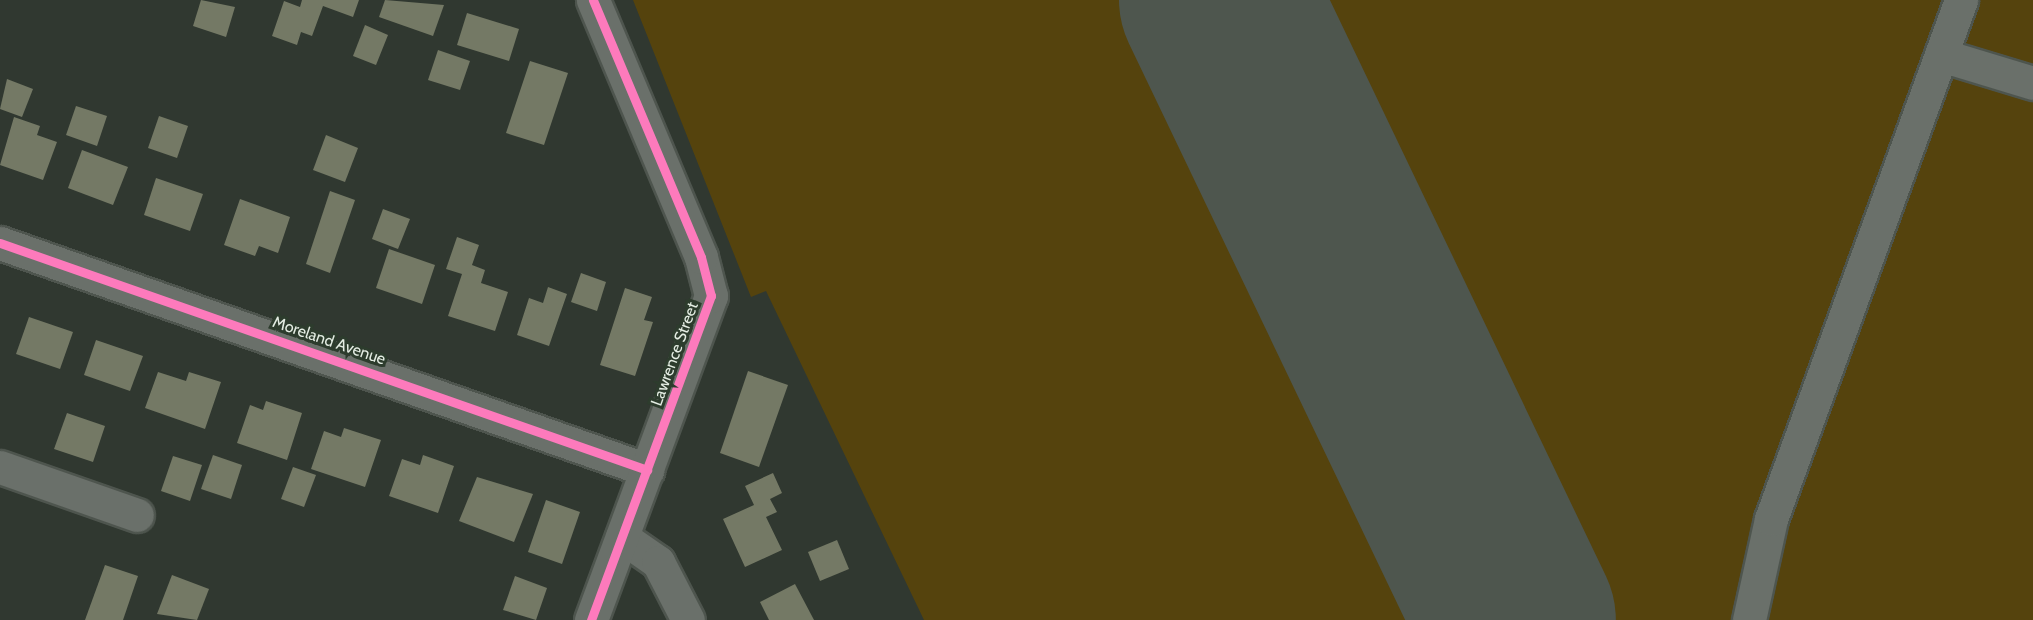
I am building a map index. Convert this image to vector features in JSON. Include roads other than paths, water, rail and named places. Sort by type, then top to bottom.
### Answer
[{"type":"street","name":"Lawrence Street","points":[[591,620],[711,296],[701,258],[593,0]]},
{"type":"street","points":[[1749,620],[1771,519],[1961,0]]},
{"type":"street","points":[[1941,56],[2033,83]]},
{"type":"street","name":"Moreland Avenue","points":[[0,243],[647,470]]},
{"type":"street","points":[[0,467],[137,515]]},
{"type":"street","points":[[622,537],[658,562],[688,620]]}]
